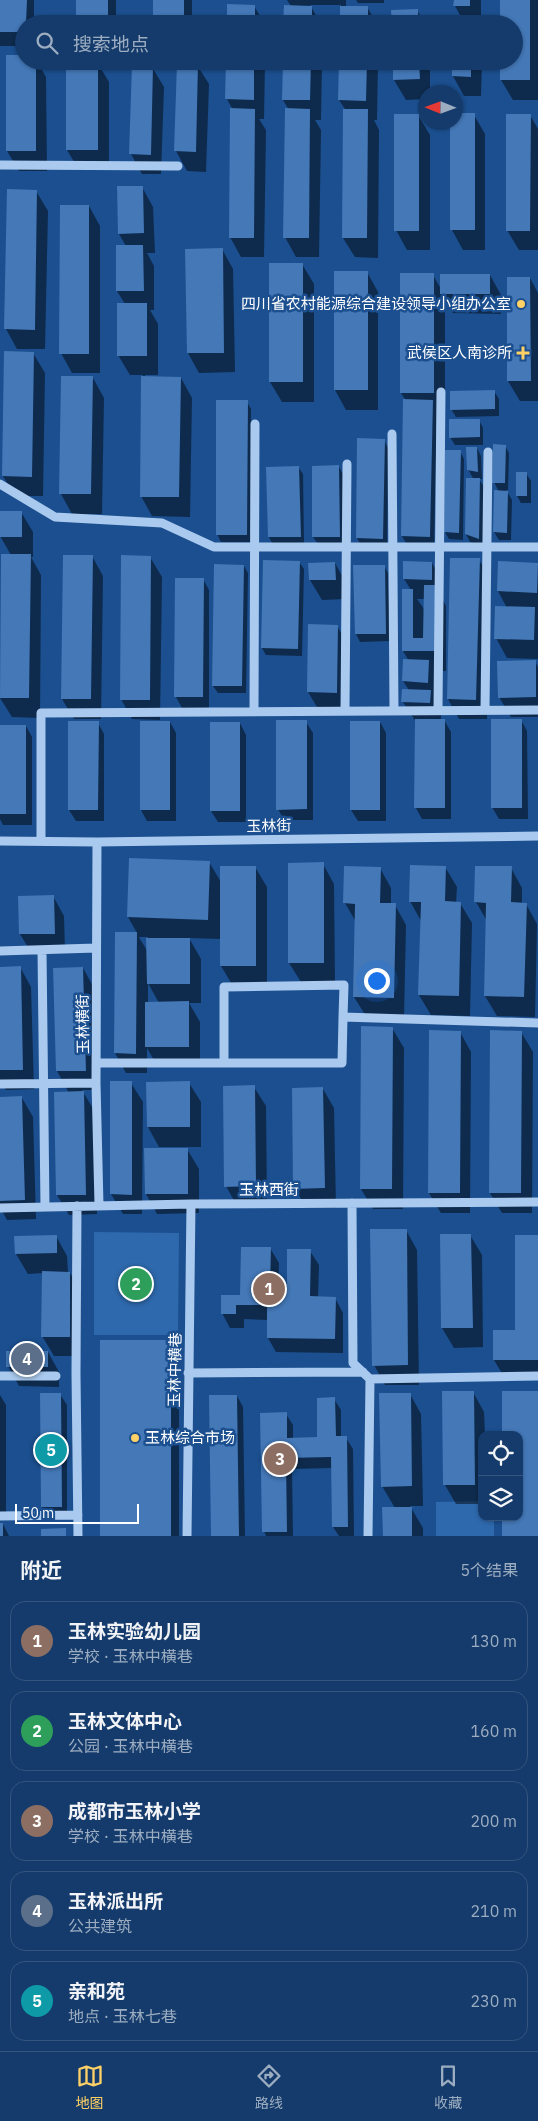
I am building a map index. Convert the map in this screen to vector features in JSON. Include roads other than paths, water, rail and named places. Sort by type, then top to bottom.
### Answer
[{"type":"street","points":[[0,165],[178,166]]},
{"type":"street","points":[[438,710],[441,392]]},
{"type":"street","points":[[254,712],[255,424]]},
{"type":"street","points":[[392,434],[394,711]]},
{"type":"street","points":[[486,710],[488,452]]},
{"type":"street","points":[[345,711],[347,464]]},
{"type":"street","points":[[0,484],[55,517],[162,523],[214,546],[538,547]]},
{"type":"street","points":[[41,841],[42,713],[538,710]]},
{"type":"street","name":"玉林街","points":[[0,841],[97,842],[538,836]]},
{"type":"street","name":"玉林横街","points":[[97,842],[96,1083],[99,1205]]},
{"type":"street","points":[[0,951],[96,948]]},
{"type":"street","points":[[42,950],[45,1207]]},
{"type":"street","points":[[97,1063],[224,1063],[342,1063],[344,985],[224,987],[224,1063]]},
{"type":"street","points":[[343,1017],[538,1023]]},
{"type":"street","points":[[0,1084],[96,1083]]},
{"type":"street","name":"玉林西街","points":[[0,1208],[99,1205],[538,1202]]},
{"type":"street","points":[[352,1203],[353,1363],[366,1376],[368,1536]]},
{"type":"street","name":"玉林中横巷","points":[[186,1536],[190,1204]]},
{"type":"street","points":[[77,1206],[78,1536]]},
{"type":"street","points":[[188,1374],[538,1376]]},
{"type":"street","points":[[0,1376],[56,1376]]},
{"type":"street","points":[[0,1516],[78,1515]]},
{"type":"place","name":"四川省农村能源综合建设领导小组办公室","points":[[521,304]]},
{"type":"place","name":"武侯区人南诊所","points":[[523,353]]},
{"type":"place","name":"玉林文体中心","points":[[136,1284]]},
{"type":"place","name":"玉林实验幼儿园","points":[[269,1289]]},
{"type":"place","name":"玉林派出所","points":[[27,1359]]},
{"type":"place","name":"玉林综合市场","points":[[135,1438]]},
{"type":"place","name":"亲和苑","points":[[51,1450]]},
{"type":"place","name":"成都市玉林小学","points":[[280,1459]]}]
